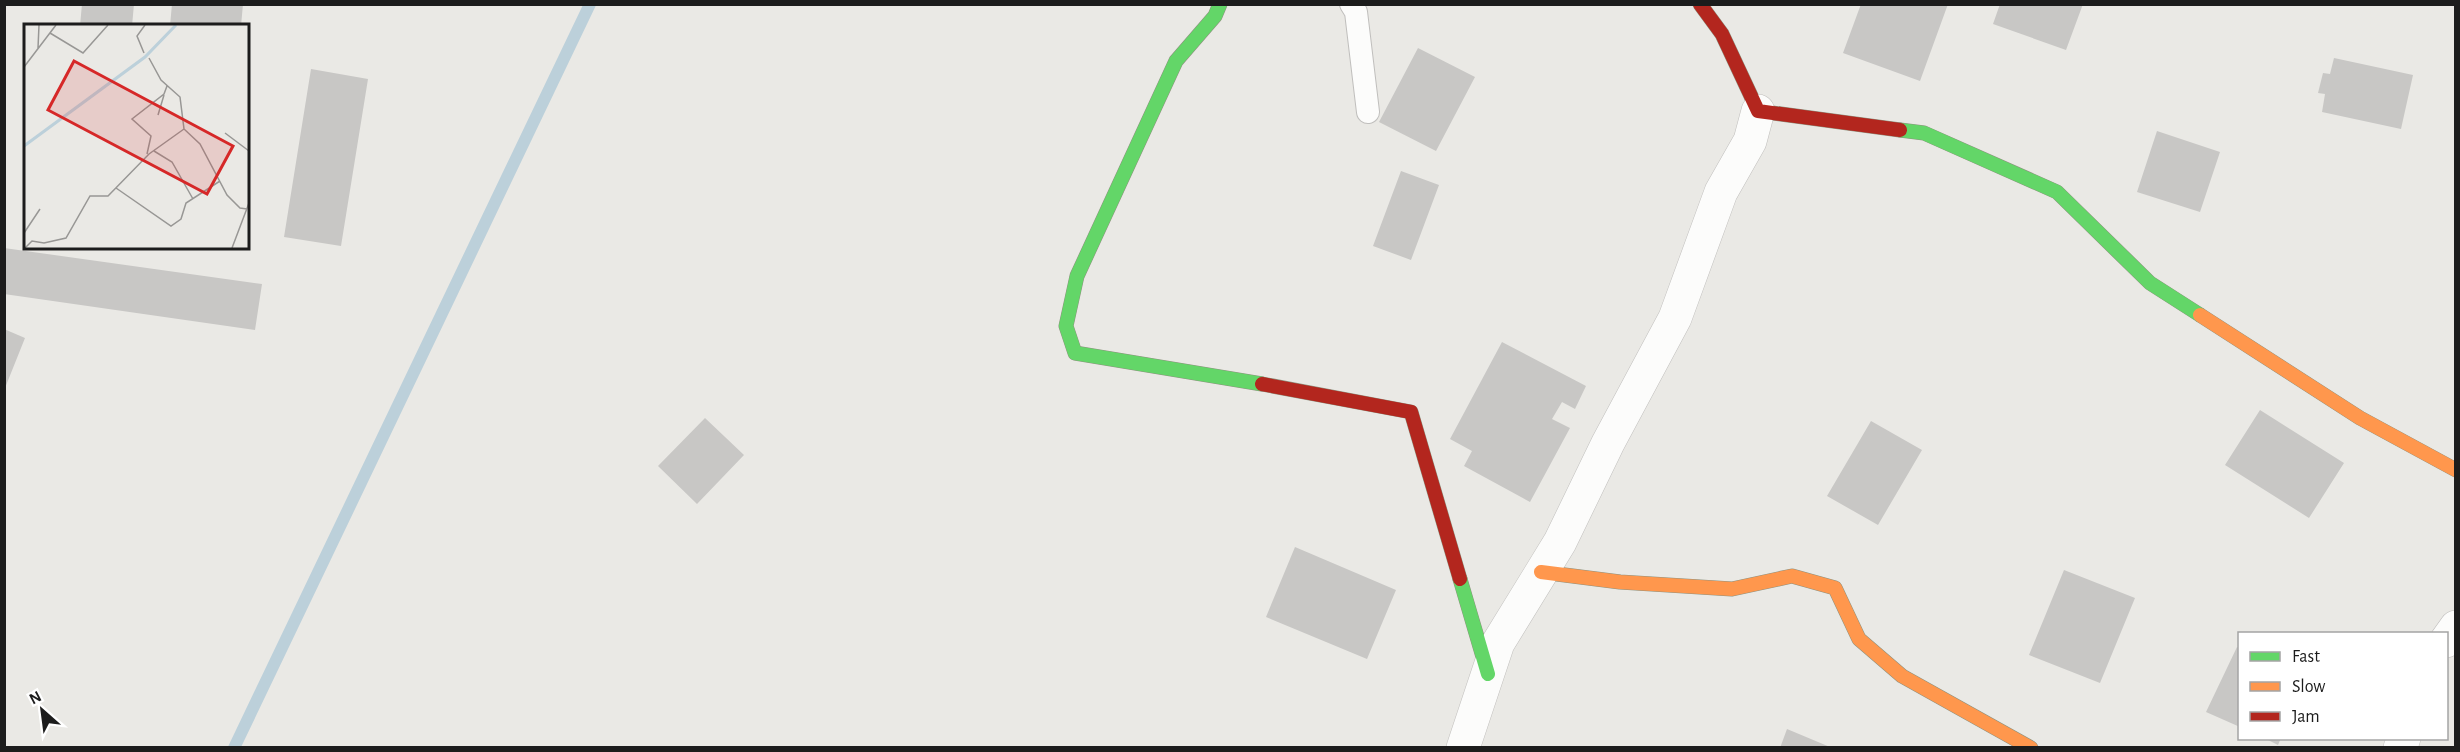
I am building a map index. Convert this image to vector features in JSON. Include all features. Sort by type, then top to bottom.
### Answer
[{"type":"street","points":[[1221,4],[1215,16],[1176,61],[1077,276],[1066,326],[1075,353],[1222,376],[1411,412],[1488,674]]},
{"type":"street","points":[[1463,747],[1498,643],[1560,542],[1608,442],[1676,318],[1721,192],[1750,141],[1758,111],[1722,34],[1700,4]]},
{"type":"street","points":[[1758,111],[1924,134],[2057,192],[2150,283],[2360,418],[2456,471]]},
{"type":"street","points":[[1541,572],[1620,582],[1732,589],[1792,576],[1835,588],[1859,639],[1902,675],[2031,747]]},
{"type":"lane","points":[[1351,4],[1356,12],[1368,112]]},
{"type":"building","points":[[82,4],[134,4],[132,24],[80,24]]},
{"type":"building","points":[[172,4],[243,4],[241,24],[170,24]]},
{"type":"building","points":[[1861,4],[1948,4],[1920,81],[1843,53]]},
{"type":"building","points":[[2000,4],[2083,4],[2066,50],[1993,24]]},
{"type":"building","points":[[1418,48],[1475,77],[1436,151],[1379,122]]},
{"type":"building","points":[[2334,58],[2413,75],[2401,129],[2322,112],[2325,94],[2318,93],[2323,73],[2330,74]]},
{"type":"building","points":[[311,69],[368,79],[341,246],[284,237]]},
{"type":"building","points":[[2157,131],[2220,152],[2200,212],[2137,192]]},
{"type":"building","points":[[1401,171],[1439,185],[1411,260],[1373,246]]},
{"type":"building","points":[[4,248],[262,284],[255,330],[4,294]]},
{"type":"building","points":[[4,329],[25,338],[5,388],[4,388]]},
{"type":"building","points":[[1502,342],[1586,386],[1575,409],[1562,402],[1552,419],[1570,428],[1530,502],[1464,466],[1472,451],[1450,439]]},
{"type":"building","points":[[2260,410],[2344,463],[2309,518],[2225,465]]},
{"type":"building","points":[[705,418],[744,455],[697,504],[658,466]]},
{"type":"building","points":[[1871,421],[1922,450],[1878,525],[1827,496]]},
{"type":"building","points":[[1295,547],[1396,590],[1367,659],[1266,617]]},
{"type":"building","points":[[2064,570],[2135,598],[2100,683],[2029,655]]},
{"type":"building","points":[[2237,647],[2238,647],[2238,726],[2206,712]]},
{"type":"building","points":[[1787,729],[1830,747],[1830,748],[1780,748]]},
{"type":"building","points":[[2268,740],[2280,740],[2278,745]]},
{"type":"waterway","points":[[234,748],[590,4]]},
{"type":"traffic: fast","points":[[1220,4],[1215,16],[1176,61],[1077,276],[1066,326],[1075,353],[1262,384]]},
{"type":"traffic: fast","points":[[1900,130],[1924,133],[2057,192],[2150,283],[2200,315]]},
{"type":"traffic: fast","points":[[1460,579],[1488,674]]},
{"type":"traffic: slow","points":[[2200,315],[2360,418],[2456,470]]},
{"type":"traffic: slow","points":[[1541,572],[1620,582],[1732,589],[1792,576],[1835,588],[1859,639],[1902,676],[2031,748]]},
{"type":"traffic: jam","points":[[1700,4],[1722,34],[1758,111],[1900,130]]},
{"type":"traffic: jam","points":[[1262,384],[1411,412],[1460,579]]}]
